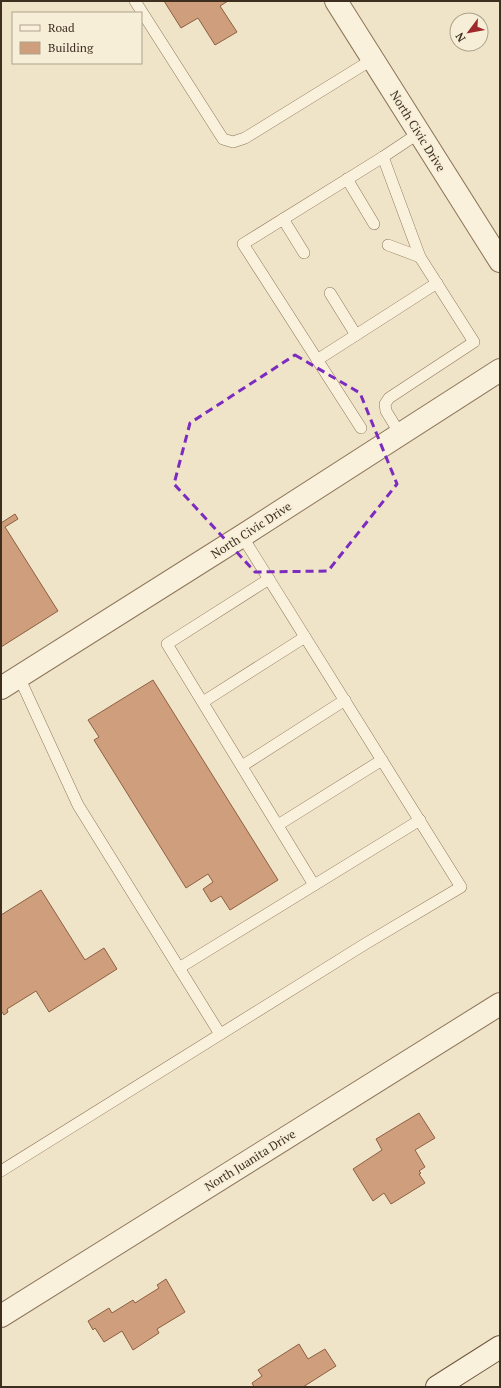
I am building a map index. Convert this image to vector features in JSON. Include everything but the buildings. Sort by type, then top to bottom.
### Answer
[{"type":"street","name":"North Civic Drive","points":[[336,1],[500,261]]},
{"type":"street","name":"North Civic Drive","points":[[10,683],[500,370]]},
{"type":"street","name":"North Juanita Drive","points":[[1,1316],[500,1004]]},
{"type":"street","points":[[437,1387],[500,1347]]},
{"type":"lane","points":[[135,1],[223,139],[233,142],[245,138],[373,59]]},
{"type":"lane","points":[[361,428],[243,244],[420,133]]},
{"type":"lane","points":[[383,157],[420,257],[474,342],[389,398],[385,404],[386,411],[400,434]]},
{"type":"lane","points":[[347,179],[374,224]]},
{"type":"lane","points":[[283,219],[304,253]]},
{"type":"lane","points":[[388,245],[420,257]]},
{"type":"lane","points":[[317,360],[437,283]]},
{"type":"lane","points":[[330,293],[356,335]]},
{"type":"lane","points":[[1,1171],[365,944],[461,887],[242,536]]},
{"type":"lane","points":[[269,579],[167,644],[314,885]]},
{"type":"lane","points":[[203,702],[305,637]]},
{"type":"lane","points":[[10,683],[78,805],[220,1034]]},
{"type":"lane","points":[[242,766],[344,700]]},
{"type":"lane","points":[[278,825],[382,760]]},
{"type":"lane","points":[[179,968],[420,820]]},
{"type":"highlighted area","points":[[295,355],[360,393],[397,484],[328,571],[255,572],[174,484],[190,423]]}]
